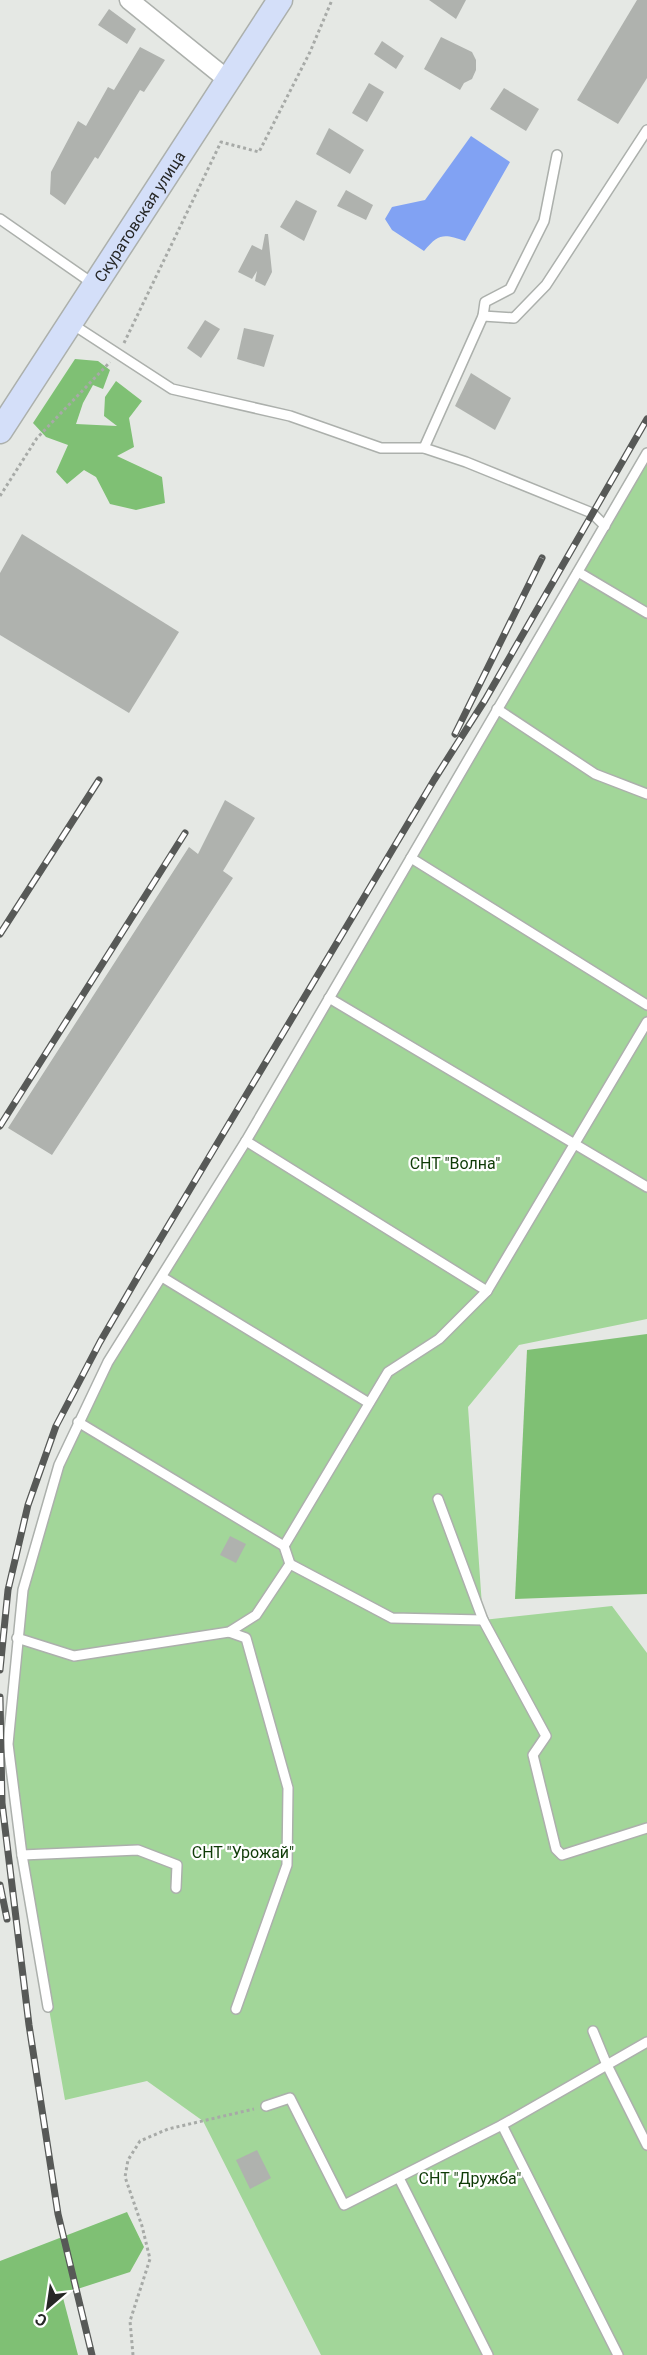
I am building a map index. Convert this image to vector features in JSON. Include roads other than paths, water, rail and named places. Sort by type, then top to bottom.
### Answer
[{"type":"street","points":[[129,0],[228,80]]},
{"type":"street","name":"Скуратовская улица","points":[[0,431],[280,0]]},
{"type":"lane","points":[[483,316],[514,318],[546,285],[647,130]]},
{"type":"lane","points":[[424,448],[483,316],[485,302],[510,289],[543,221],[557,155]]},
{"type":"lane","points":[[0,219],[94,285]]},
{"type":"lane","points":[[70,323],[172,389],[290,416],[381,448],[424,448],[466,462],[592,513],[605,526]]},
{"type":"lane","points":[[48,2007],[22,1855],[8,1744],[17,1638],[26,1579],[59,1465],[108,1362],[246,1141],[647,453]]},
{"type":"lane","points":[[578,572],[647,613]]},
{"type":"lane","points":[[497,709],[595,774],[647,794]]},
{"type":"lane","points":[[411,858],[647,1005]]},
{"type":"lane","points":[[330,998],[647,1187]]},
{"type":"lane","points":[[284,1546],[388,1372],[439,1339],[487,1291],[647,1022]]},
{"type":"lane","points":[[246,1141],[487,1291]]},
{"type":"lane","points":[[162,1277],[369,1404]]},
{"type":"lane","points":[[78,1422],[284,1546],[290,1564],[392,1618],[483,1620]]},
{"type":"lane","points":[[438,1499],[483,1620],[546,1736],[533,1755],[556,1849],[562,1855],[647,1828]]},
{"type":"lane","points":[[17,1638],[74,1656],[229,1632],[256,1616],[290,1564]]},
{"type":"lane","points":[[229,1632],[246,1638],[288,1788],[287,1865],[236,2009]]},
{"type":"lane","points":[[22,1855],[138,1850],[177,1865],[176,1888]]},
{"type":"lane","points":[[593,2031],[606,2065],[647,2145]]},
{"type":"lane","points":[[266,2106],[290,2098],[344,2205],[502,2125],[647,2042]]},
{"type":"lane","points":[[502,2125],[618,2355]]},
{"type":"lane","points":[[399,2178],[488,2355]]},
{"type":"water","points":[[471,136],[510,162],[465,241],[447,236],[442,237],[424,251],[392,230],[385,219],[392,207],[425,200]]},
{"type":"railway","points":[[0,1670],[8,1590],[28,1505],[56,1426],[100,1342],[140,1273],[434,780],[485,700],[647,419]]},
{"type":"railway","points":[[455,734],[542,558]]},
{"type":"railway","points":[[0,934],[99,780]]},
{"type":"railway","points":[[0,1126],[185,833]]},
{"type":"railway","points":[[0,1697],[2,1803],[29,2025],[58,2214],[92,2355]]},
{"type":"railway","points":[[0,1885],[7,1919]]},
{"type":"park label","name":"СНТ \"Волна\"","points":[[455,1163]]},
{"type":"park label","name":"СНТ \"Урожай\"","points":[[243,1852]]},
{"type":"park label","name":"СНТ \"Дружба\"","points":[[470,2178]]}]
